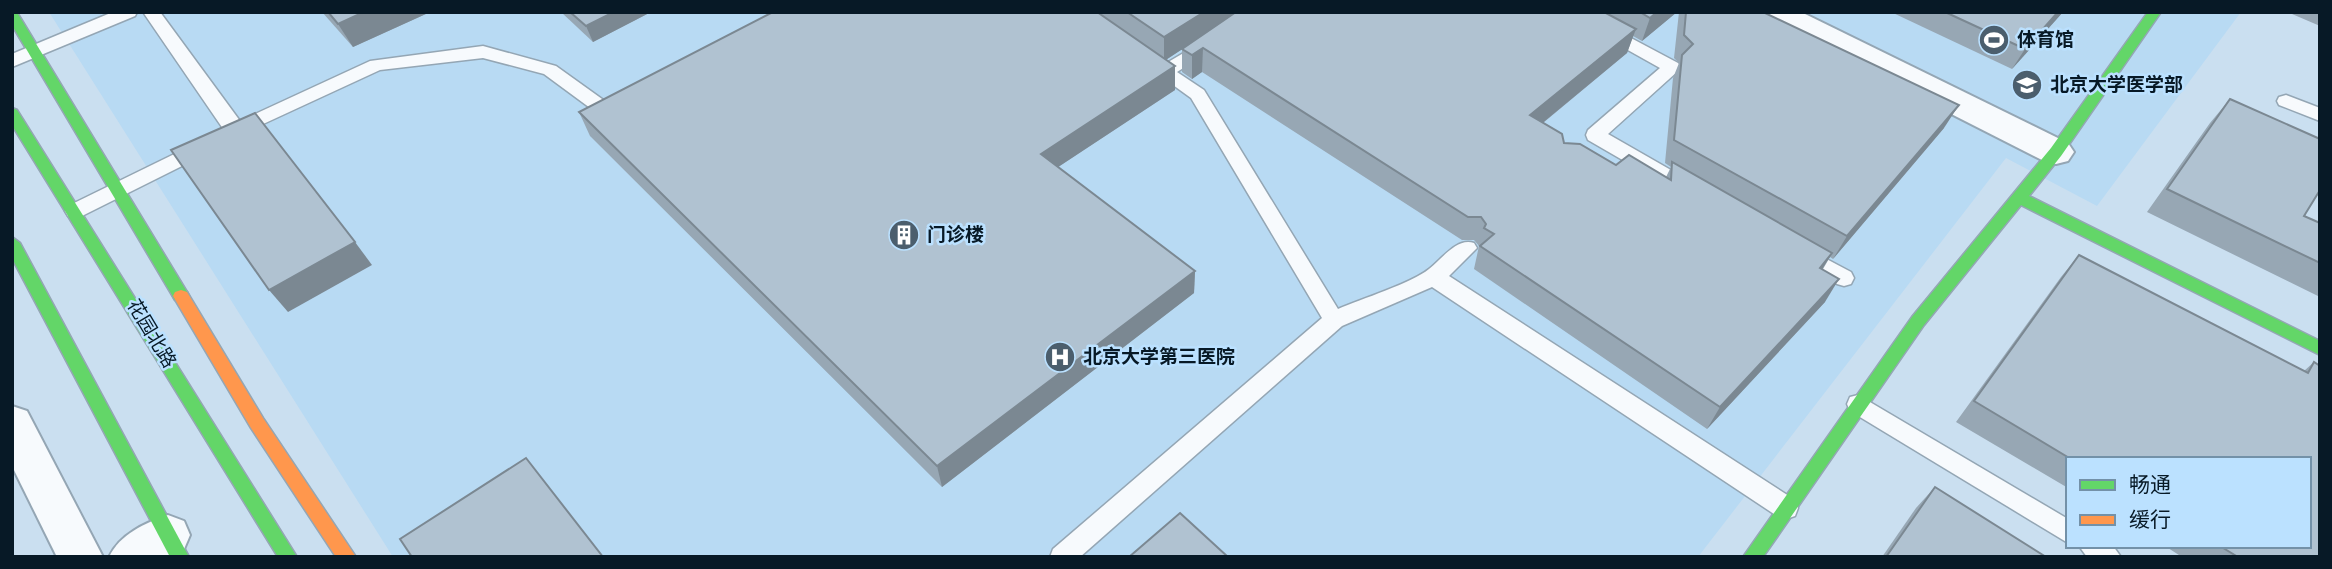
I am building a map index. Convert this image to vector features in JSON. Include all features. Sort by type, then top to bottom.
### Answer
[{"type":"street","points":[[1775,12],[2056,152]]},
{"type":"street","points":[[1752,557],[1918,321],[2056,152],[2155,12]]},
{"type":"street","points":[[12,14],[257,422],[347,557]]},
{"type":"street","name":"花园北路","points":[[12,113],[288,557]]},
{"type":"street","points":[[2018,197],[2320,349]]},
{"type":"street","points":[[12,243],[160,549]]},
{"type":"street","points":[[12,423],[80,557]]},
{"type":"lane","points":[[12,61],[129,12]]},
{"type":"lane","points":[[151,12],[236,130]]},
{"type":"lane","points":[[1569,12],[1672,67],[1590,139],[1702,196]]},
{"type":"lane","points":[[1223,35],[1159,68],[1198,94],[1334,320]]},
{"type":"lane","points":[[75,211],[236,130],[376,65],[482,52],[550,70],[608,112],[632,100]]},
{"type":"lane","points":[[2286,101],[2320,115]]},
{"type":"lane","points":[[1785,244],[1844,278]]},
{"type":"lane","points":[[1062,557],[1334,320],[1434,277],[1467,248]]},
{"type":"lane","points":[[1434,277],[1786,508]]},
{"type":"lane","points":[[1858,404],[2066,531]]},
{"type":"shaded area","name":"北京大学第三医院","points":[[49,12],[2241,12],[2097,206],[2006,158],[1698,557],[393,557]]},
{"type":"building","points":[[328,12],[364,12],[338,24]]},
{"type":"building","points":[[570,12],[614,12],[586,26]]},
{"type":"building","name":"门诊楼","points":[[773,12],[1097,12],[1175,66],[1041,154],[1195,271],[937,466],[579,112]]},
{"type":"building","points":[[1127,12],[1204,12],[1164,37]]},
{"type":"building","points":[[1236,12],[1604,12],[1636,29],[1530,115],[1562,134],[1564,143],[1580,144],[1616,165],[1629,155],[1671,180],[1672,162],[1832,253],[1820,268],[1839,279],[1720,407],[1480,246],[1494,234],[1484,228],[1486,224],[1481,217],[1468,217],[1203,48],[1192,55],[1182,49]]},
{"type":"building","points":[[1640,12],[1657,12],[1650,18]]},
{"type":"building","points":[[1686,12],[1763,12],[1959,105],[1847,236],[1674,140],[1682,55],[1693,44],[1684,35]]},
{"type":"building","points":[[1945,12],[2058,12],[2025,49]]},
{"type":"building","points":[[2230,99],[2320,139],[2320,190],[2304,216],[2320,223],[2320,263],[2167,189]]},
{"type":"building","points":[[255,113],[355,242],[269,290],[171,150]]},
{"type":"building","points":[[2079,255],[2308,373],[2314,362],[2320,366],[2320,557],[2238,557],[2223,548],[2311,548],[2311,457],[2068,457],[1974,401]]},
{"type":"building","points":[[526,458],[603,557],[412,557],[400,539]]},
{"type":"building","points":[[1935,487],[2046,557],[1886,557]]},
{"type":"building","points":[[1180,513],[1228,557],[1129,557]]},
{"type":"traffic: fast","points":[[1752,557],[1918,321],[2056,152],[2155,12]]},
{"type":"traffic: fast","points":[[12,14],[181,296]]},
{"type":"traffic: fast","points":[[12,113],[288,557]]},
{"type":"traffic: fast","points":[[2018,197],[2320,349]]},
{"type":"traffic: fast","points":[[12,243],[180,557]]},
{"type":"traffic: slow","points":[[181,296],[257,423],[347,557]]},
{"type":"place","name":"体育馆","points":[[1994,40]]},
{"type":"place","name":"北京大学医学部","points":[[2027,85]]},
{"type":"place","name":"门诊楼","points":[[904,235]]},
{"type":"place","name":"北京大学第三医院","points":[[1060,357]]}]
